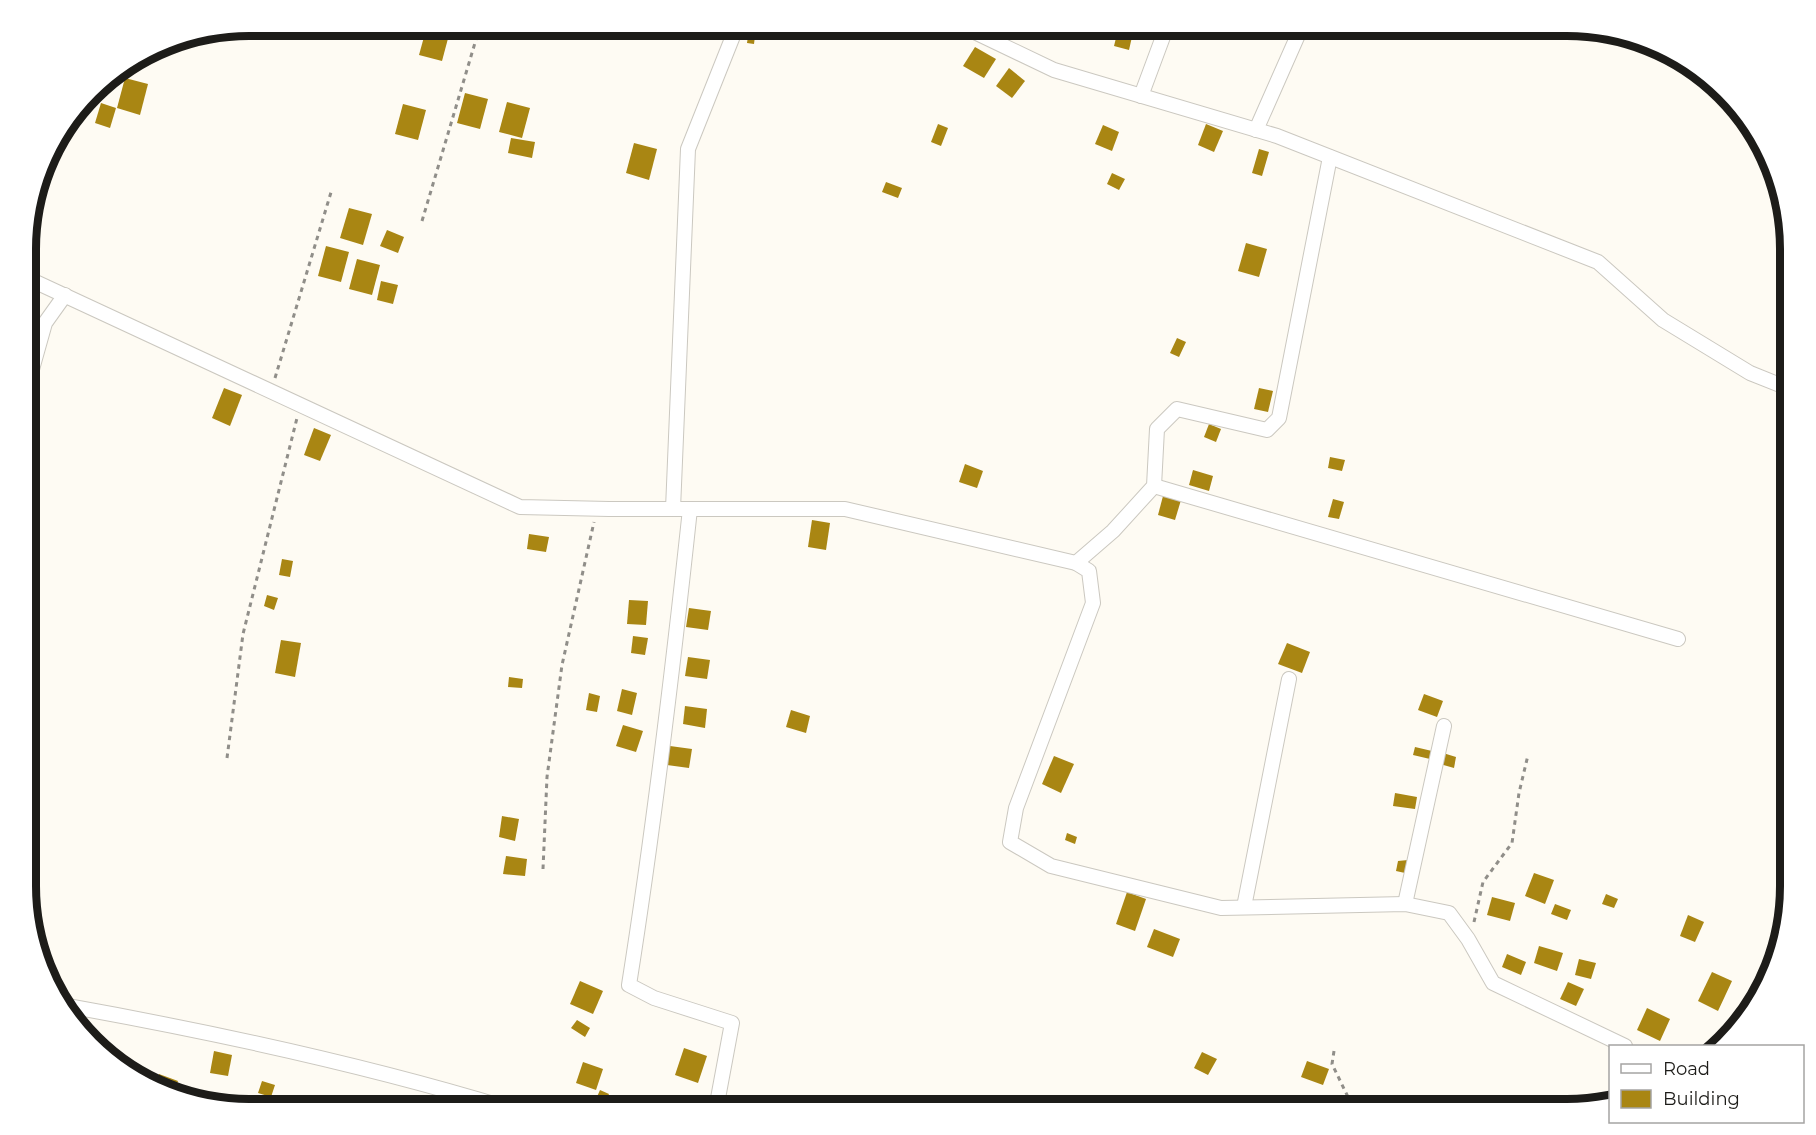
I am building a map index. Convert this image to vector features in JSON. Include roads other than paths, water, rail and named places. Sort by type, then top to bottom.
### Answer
[{"type":"street","points":[[673,509],[688,149],[733,36]]},
{"type":"street","points":[[983,36],[1054,70],[1277,136],[1598,262],[1663,320],[1750,373],[1780,385]]},
{"type":"street","points":[[1141,96],[1163,36]]},
{"type":"street","points":[[1256,130],[1298,36]]},
{"type":"street","points":[[1076,563],[1113,531],[1154,486],[1157,429],[1176,409],[1267,430],[1279,418],[1330,157]]},
{"type":"street","points":[[36,282],[520,507],[845,509],[1076,563],[1089,571],[1093,603],[1016,808],[1010,842],[1051,866],[1221,908],[1405,904],[1449,913],[1468,939],[1493,983],[1621,1045]]},
{"type":"street","points":[[36,355],[45,323],[65,295]]},
{"type":"street","points":[[1154,486],[1678,639]]},
{"type":"street","points":[[690,509],[648,870],[629,985],[654,998],[732,1023],[718,1099]]},
{"type":"street","points":[[1244,908],[1289,680]]},
{"type":"street","points":[[1405,904],[1444,726]]},
{"type":"street","points":[[74,1007],[250,1041],[378,1072],[474,1099]]}]
